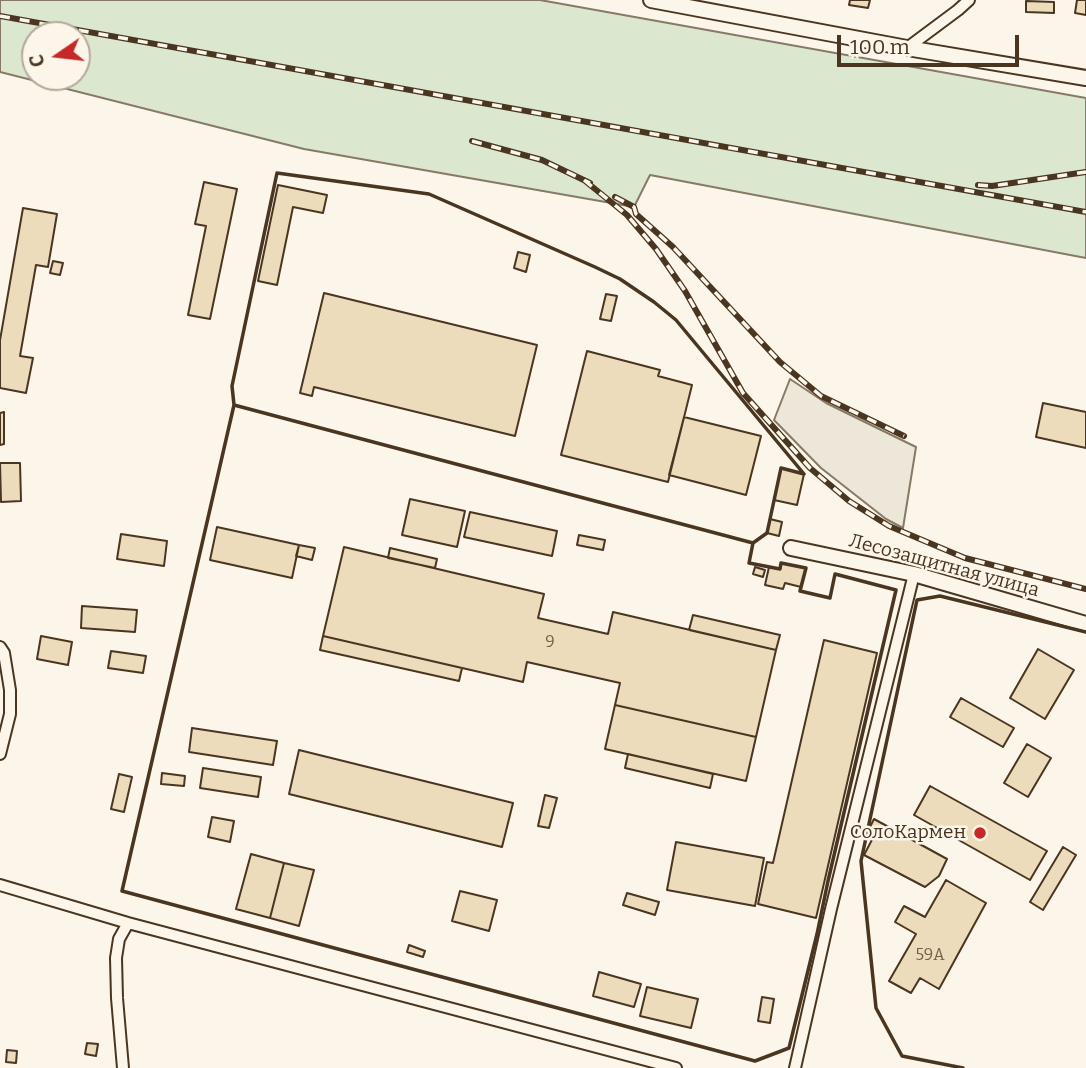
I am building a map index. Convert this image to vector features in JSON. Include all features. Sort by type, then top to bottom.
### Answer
[{"type":"street","points":[[651,0],[906,48],[1086,78]]},
{"type":"street","points":[[906,48],[969,0]]},
{"type":"street","name":"Лесозащитная улица","points":[[791,548],[914,574],[1086,624]]},
{"type":"street","points":[[795,1068],[831,909],[914,574]]},
{"type":"street","points":[[0,648],[4,653],[10,690],[10,714],[0,754]]},
{"type":"street","points":[[0,885],[128,923],[676,1068]]},
{"type":"street","points":[[123,1068],[116,958],[119,939],[128,923]]},
{"type":"green space","points":[[0,0],[540,0],[1086,98],[1086,258],[650,175],[634,207],[304,149],[75,91],[91,91],[91,21],[21,21],[21,77],[0,72]]},
{"type":"shaded area","points":[[790,379],[826,403],[916,447],[903,528],[886,519],[821,468],[774,420]]},
{"type":"building","points":[[850,0],[870,0],[868,8],[849,5]]},
{"type":"building","points":[[1077,0],[1086,0],[1086,15],[1075,13]]},
{"type":"building","points":[[1026,1],[1054,2],[1054,13],[1026,12]]},
{"type":"building","points":[[204,182],[237,189],[210,319],[188,315],[206,226],[195,224]]},
{"type":"building","points":[[278,185],[327,195],[323,213],[293,207],[277,285],[258,281]]},
{"type":"building","points":[[23,208],[57,214],[48,267],[36,265],[20,356],[33,358],[26,393],[0,388],[0,340]]},
{"type":"building","points":[[518,252],[530,255],[526,272],[514,268]]},
{"type":"building","points":[[53,261],[63,263],[60,275],[50,273]]},
{"type":"building","points":[[324,293],[537,345],[515,436],[314,387],[312,396],[300,393]]},
{"type":"building","points":[[606,294],[617,296],[611,321],[600,319]]},
{"type":"building","points":[[587,351],[660,370],[658,376],[692,385],[668,482],[561,455]]},
{"type":"building","points":[[1043,403],[1086,412],[1086,448],[1036,437]]},
{"type":"building","points":[[4,412],[4,444],[0,445],[0,413]]},
{"type":"building","points":[[684,417],[761,436],[746,495],[669,475]]},
{"type":"building","points":[[0,463],[20,463],[21,501],[1,502]]},
{"type":"building","points":[[781,468],[804,474],[797,505],[774,500]]},
{"type":"building","points":[[410,499],[465,511],[457,547],[402,535]]},
{"type":"building","points":[[470,512],[557,531],[552,556],[464,537]]},
{"type":"building","points":[[770,519],[782,522],[779,536],[767,533]]},
{"type":"building","points":[[217,527],[299,545],[292,578],[210,560]]},
{"type":"building","points":[[121,534],[167,541],[164,566],[117,559]]},
{"type":"building","points":[[579,535],[605,540],[603,550],[577,545]]},
{"type":"building","points":[[299,545],[315,548],[312,560],[296,556]]},
{"type":"building","points":[[344,547],[544,594],[538,618],[608,634],[613,612],[776,650],[756,737],[615,705],[620,683],[527,662],[523,682],[323,636]]},
{"type":"building","points":[[390,548],[437,559],[435,568],[388,558]]},
{"type":"building","points":[[781,563],[806,568],[801,587],[785,583],[783,589],[765,585],[769,567],[780,569]]},
{"type":"building","points":[[755,567],[765,570],[763,577],[753,574]]},
{"type":"building","points":[[82,606],[137,610],[135,632],[81,628]]},
{"type":"building","points":[[693,615],[780,635],[776,650],[689,630]]},
{"type":"building","points":[[41,636],[72,642],[68,665],[37,659]]},
{"type":"building","points":[[323,636],[462,668],[459,681],[320,650]]},
{"type":"building","points":[[824,640],[877,653],[816,918],[758,904],[767,862],[773,863]]},
{"type":"building","points":[[1038,649],[1074,670],[1045,719],[1010,698]]},
{"type":"building","points":[[111,651],[146,656],[143,673],[108,668]]},
{"type":"building","points":[[961,698],[1014,728],[1003,747],[950,717]]},
{"type":"building","points":[[615,705],[756,737],[746,781],[605,749]]},
{"type":"building","points":[[192,728],[277,741],[273,765],[189,752]]},
{"type":"building","points":[[1027,744],[1051,758],[1028,797],[1004,783]]},
{"type":"building","points":[[299,750],[513,803],[502,847],[289,794]]},
{"type":"building","points":[[628,754],[713,774],[710,788],[625,768]]},
{"type":"building","points":[[203,768],[261,777],[258,797],[200,788]]},
{"type":"building","points":[[162,773],[185,776],[184,786],[161,784]]},
{"type":"building","points":[[119,774],[132,777],[124,812],[111,809]]},
{"type":"building","name":"СолоКармен","points":[[930,786],[1047,851],[1030,880],[914,815]]},
{"type":"building","points":[[545,795],[557,798],[549,828],[538,826]]},
{"type":"building","points":[[212,817],[234,821],[230,842],[208,837]]},
{"type":"building","points":[[874,819],[947,859],[939,876],[925,887],[864,855],[874,836],[867,833]]},
{"type":"building","points":[[676,842],[764,858],[755,906],[667,890]]},
{"type":"building","points":[[1063,847],[1076,855],[1043,910],[1030,902]]},
{"type":"building","points":[[251,854],[284,863],[270,918],[236,909]]},
{"type":"building","points":[[284,863],[314,870],[299,926],[270,918]]},
{"type":"building","points":[[946,880],[986,903],[939,989],[920,978],[911,993],[889,981],[916,934],[895,922],[904,906],[925,917]]},
{"type":"building","points":[[460,891],[497,900],[489,931],[452,921]]},
{"type":"building","points":[[627,893],[659,902],[655,915],[623,905]]},
{"type":"building","points":[[409,945],[425,951],[423,957],[407,952]]},
{"type":"building","points":[[599,972],[641,984],[634,1007],[593,996]]},
{"type":"building","points":[[647,987],[698,999],[691,1028],[640,1016]]},
{"type":"building","points":[[762,997],[774,999],[770,1023],[758,1021]]},
{"type":"building","points":[[87,1043],[98,1044],[96,1056],[85,1054]]},
{"type":"building","points":[[7,1050],[17,1051],[16,1063],[6,1062]]},
{"type":"railway","points":[[0,16],[1086,212]]},
{"type":"railway","points":[[472,141],[542,160],[590,183]]},
{"type":"railway","points":[[978,185],[992,186],[1086,172]]},
{"type":"railway","points":[[584,180],[627,215],[656,249],[685,291],[743,393],[810,468],[849,501],[889,526],[965,558],[1086,589]]},
{"type":"railway","points":[[615,197],[634,207],[636,214],[673,247],[780,362],[821,396],[904,436]]},
{"type":"wall","points":[[277,173],[429,194],[595,267],[620,279],[654,302],[676,320],[804,474],[781,468],[767,533],[753,543],[234,405],[232,386],[277,173]]},
{"type":"wall","points":[[234,405],[753,543],[749,563],[780,569],[781,563],[806,568],[800,591],[830,598],[835,574],[896,590],[789,1048],[755,1061],[122,891],[234,405]]},
{"type":"wall","points":[[963,1068],[902,1056],[876,1008],[861,861],[917,600],[940,596],[1086,632]]},
{"type":"place","name":"СолоКармен","points":[[980,833]]}]
